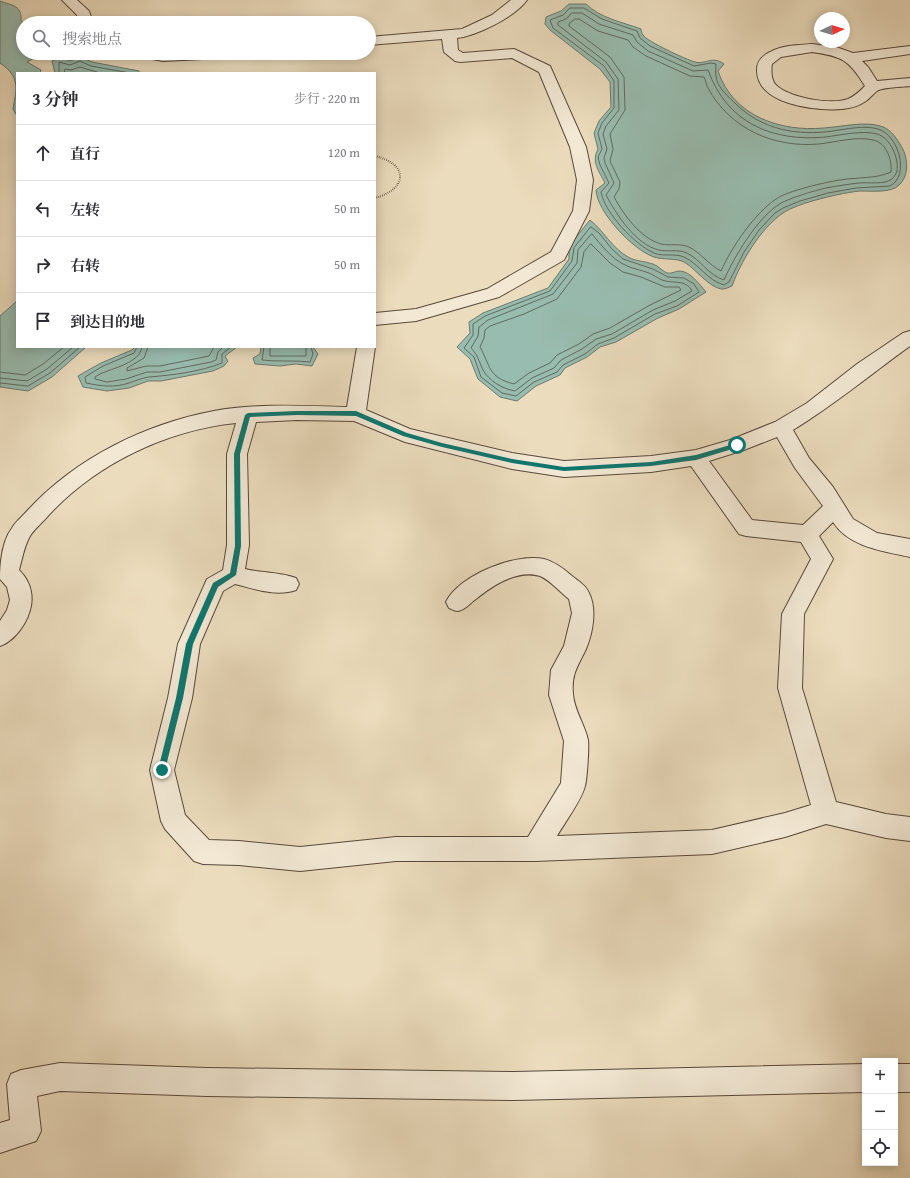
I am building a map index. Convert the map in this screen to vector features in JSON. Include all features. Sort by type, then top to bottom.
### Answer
[{"type":"street","points":[[69,0],[84,16]]},
{"type":"street","points":[[376,40],[465,33],[497,18],[520,0]]},
{"type":"street","points":[[376,319],[416,315],[493,293],[558,256],[581,211],[585,180],[578,146],[545,69],[514,53],[460,58],[451,52],[449,34]]},
{"type":"street","points":[[814,48],[793,50],[776,54],[765,62],[763,73],[770,87],[791,100],[825,105],[851,103],[864,95],[873,86],[910,82]]},
{"type":"street","points":[[838,48],[863,70],[873,86]]},
{"type":"street","points":[[851,58],[910,50]]},
{"type":"street","points":[[0,636],[13,622],[20,608],[21,594],[17,582],[4,570],[19,534],[50,500],[93,466],[143,440],[172,429],[215,418],[248,415],[297,413],[356,414],[405,435],[512,461],[564,469],[651,464],[696,458],[737,445],[782,427],[814,408],[910,336]]},
{"type":"street","points":[[356,414],[366,348]]},
{"type":"street","points":[[233,575],[238,546],[237,454],[248,415]]},
{"type":"street","points":[[782,427],[802,463],[826,493],[846,525],[872,540],[910,548]]},
{"type":"street","points":[[696,458],[746,528],[807,534],[835,507]]},
{"type":"street","points":[[807,534],[822,559],[793,614],[790,688],[826,812]]},
{"type":"street","points":[[457,602],[470,590],[492,576],[522,566],[545,568],[579,594],[583,613],[575,647],[563,670],[561,695],[576,741],[573,785],[535,849]]},
{"type":"street","points":[[288,584],[258,581],[233,575],[215,585],[189,644],[180,698],[162,770],[174,821],[203,852],[239,853],[300,859],[396,849],[535,849],[712,842],[785,825],[826,812],[886,826],[910,829]]},
{"type":"street","points":[[0,1138],[26,1131],[21,1084],[60,1077],[207,1082],[514,1086],[862,1078]]},
{"type":"street","points":[[898,1078],[910,1078]]},
{"type":"path","points":[[376,156],[389,160],[397,166],[401,173],[401,180],[397,187],[390,193],[376,198]]},
{"type":"water","points":[[0,1],[13,5],[20,12],[21,16],[16,16],[16,60],[31,60],[27,62],[41,70],[40,72],[16,72],[16,83],[11,73],[0,63]]},
{"type":"water","points":[[569,4],[586,4],[598,13],[641,29],[646,38],[691,61],[699,63],[712,60],[720,61],[724,64],[718,71],[725,87],[735,99],[747,110],[760,118],[775,124],[807,129],[867,124],[883,127],[892,133],[905,154],[907,165],[903,181],[896,188],[882,191],[853,192],[833,196],[799,205],[783,213],[767,227],[760,236],[746,256],[732,286],[725,289],[713,286],[684,262],[658,258],[646,253],[627,239],[609,219],[598,199],[596,190],[605,183],[598,170],[595,158],[598,149],[594,133],[599,121],[611,107],[610,82],[600,69],[550,30],[545,24],[546,17],[561,11]]},
{"type":"water","points":[[87,60],[139,72],[55,72],[52,61]]},
{"type":"water","points":[[16,88],[16,114],[13,109]]},
{"type":"water","points":[[590,220],[617,249],[628,257],[654,264],[667,273],[680,271],[684,272],[694,279],[706,292],[679,309],[658,318],[616,342],[600,347],[587,357],[565,368],[560,375],[536,386],[517,401],[500,397],[478,379],[470,359],[457,347],[470,333],[469,322],[483,313],[548,288],[569,259],[569,246]]},
{"type":"water","points":[[16,302],[16,348],[85,348],[52,377],[28,391],[0,387],[0,316]]},
{"type":"water","points":[[134,348],[236,348],[225,356],[228,361],[224,366],[213,371],[161,381],[148,381],[129,388],[107,391],[83,387],[78,376],[101,363]]},
{"type":"water","points":[[261,348],[314,348],[318,354],[312,366],[296,364],[280,366],[255,364],[253,358],[260,354]]},
{"type":"route","points":[[162,770],[180,698],[189,644],[215,585],[233,575],[238,546],[237,454],[248,415],[297,413],[356,414],[405,435],[442,445],[512,461],[564,469],[651,464],[696,458],[737,445]]}]
